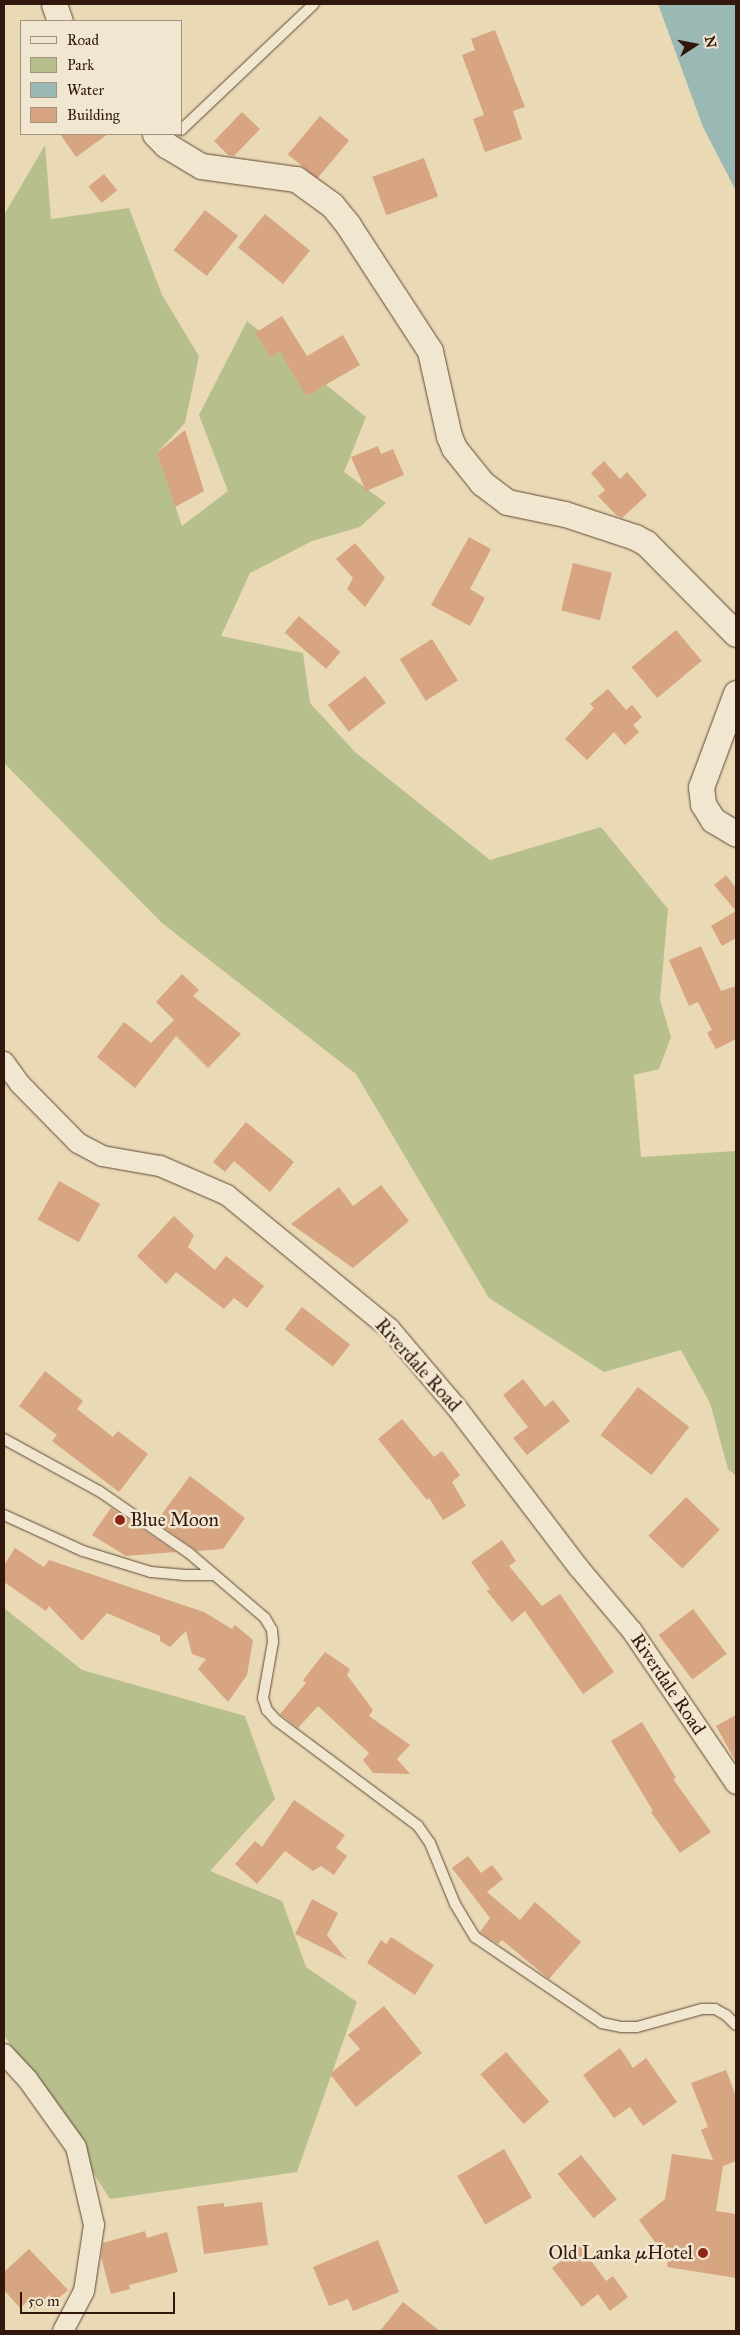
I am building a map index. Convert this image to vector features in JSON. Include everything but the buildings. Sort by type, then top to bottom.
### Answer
[{"type":"street","points":[[54,4],[60,20]]},
{"type":"street","points":[[170,136],[201,166],[296,179],[332,205],[348,225],[430,351],[449,436],[454,448],[482,483],[507,502],[565,514],[641,540],[736,634]]},
{"type":"street","points":[[736,693],[701,787],[703,804],[713,820],[736,834]]},
{"type":"street","name":"Riverdale Road","points":[[4,1062],[20,1084],[78,1144],[102,1156],[160,1166],[227,1196],[390,1329],[457,1408],[579,1568],[632,1631],[736,1784]]},
{"type":"street","points":[[4,2054],[28,2080],[76,2147],[94,2225],[84,2291],[64,2330]]},
{"type":"lane","points":[[182,125],[314,4]]},
{"type":"lane","points":[[4,1439],[99,1491],[189,1552],[212,1575],[265,1618],[272,1630],[273,1642],[263,1698],[267,1710],[276,1720],[418,1826],[430,1843],[455,1904],[475,1937],[602,2024],[637,2027],[702,2009],[715,2009],[726,2015],[736,2025]]},
{"type":"lane","points":[[4,1515],[83,1552],[144,1570],[183,1575],[212,1575]]},
{"type":"green space","points":[[45,145],[51,219],[129,208],[162,295],[199,356],[185,423],[157,453],[182,526],[228,491],[199,415],[247,321],[366,417],[344,472],[386,503],[360,527],[312,541],[250,573],[221,636],[303,653],[310,703],[355,752],[490,860],[601,827],[668,909],[660,1000],[671,1037],[659,1069],[634,1075],[641,1157],[736,1151],[736,1476],[728,1469],[710,1403],[681,1350],[604,1372],[489,1298],[356,1074],[162,923],[4,763],[4,215]]},
{"type":"green space","points":[[4,1608],[82,1670],[245,1716],[275,1799],[210,1871],[282,1901],[306,1967],[357,2002],[297,2172],[110,2199],[4,2035]]},
{"type":"water","points":[[658,4],[736,4],[736,191],[703,127]]},
{"type":"place","name":"Blue Moon","points":[[120,1520]]},
{"type":"place","name":"Old Lanka µHotel","points":[[703,2253]]}]
